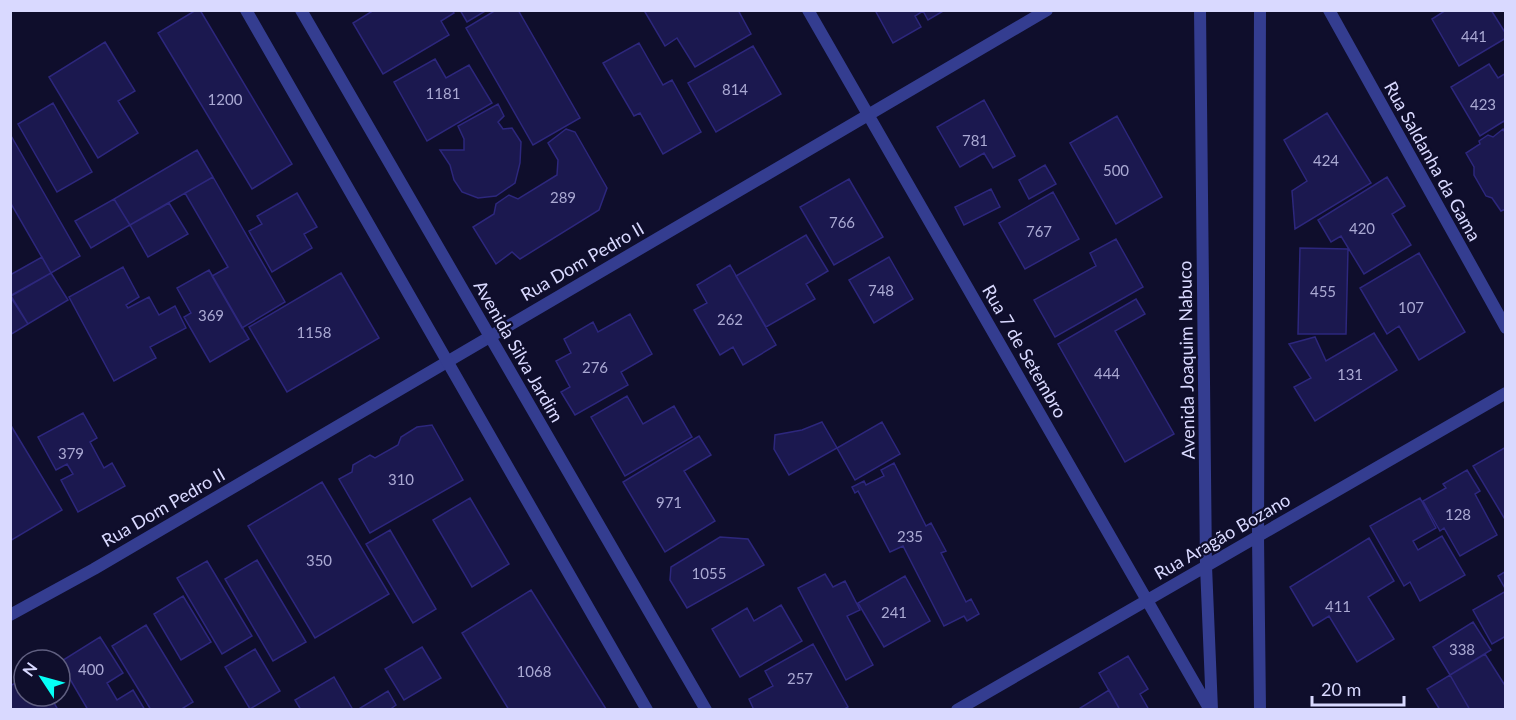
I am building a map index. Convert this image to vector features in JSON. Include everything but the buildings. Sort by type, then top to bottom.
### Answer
[{"type":"street","points":[[246,10],[647,710]]},
{"type":"street","name":"Avenida Silva Jardim","points":[[301,10],[706,710]]},
{"type":"street","name":"Rua 7 de Setembro","points":[[808,10],[1211,710]]},
{"type":"street","name":"Rua Dom Pedro II","points":[[10,615],[1047,10]]},
{"type":"street","name":"Avenida Joaquim Nabuco","points":[[1200,10],[1206,566],[1211,710]]},
{"type":"street","points":[[1260,10],[1258,536],[1260,710]]},
{"type":"street","name":"Rua Saldanha da Gama","points":[[1329,10],[1506,328]]},
{"type":"street","name":"Rua Aragão Bozano","points":[[957,710],[1506,393]]}]
